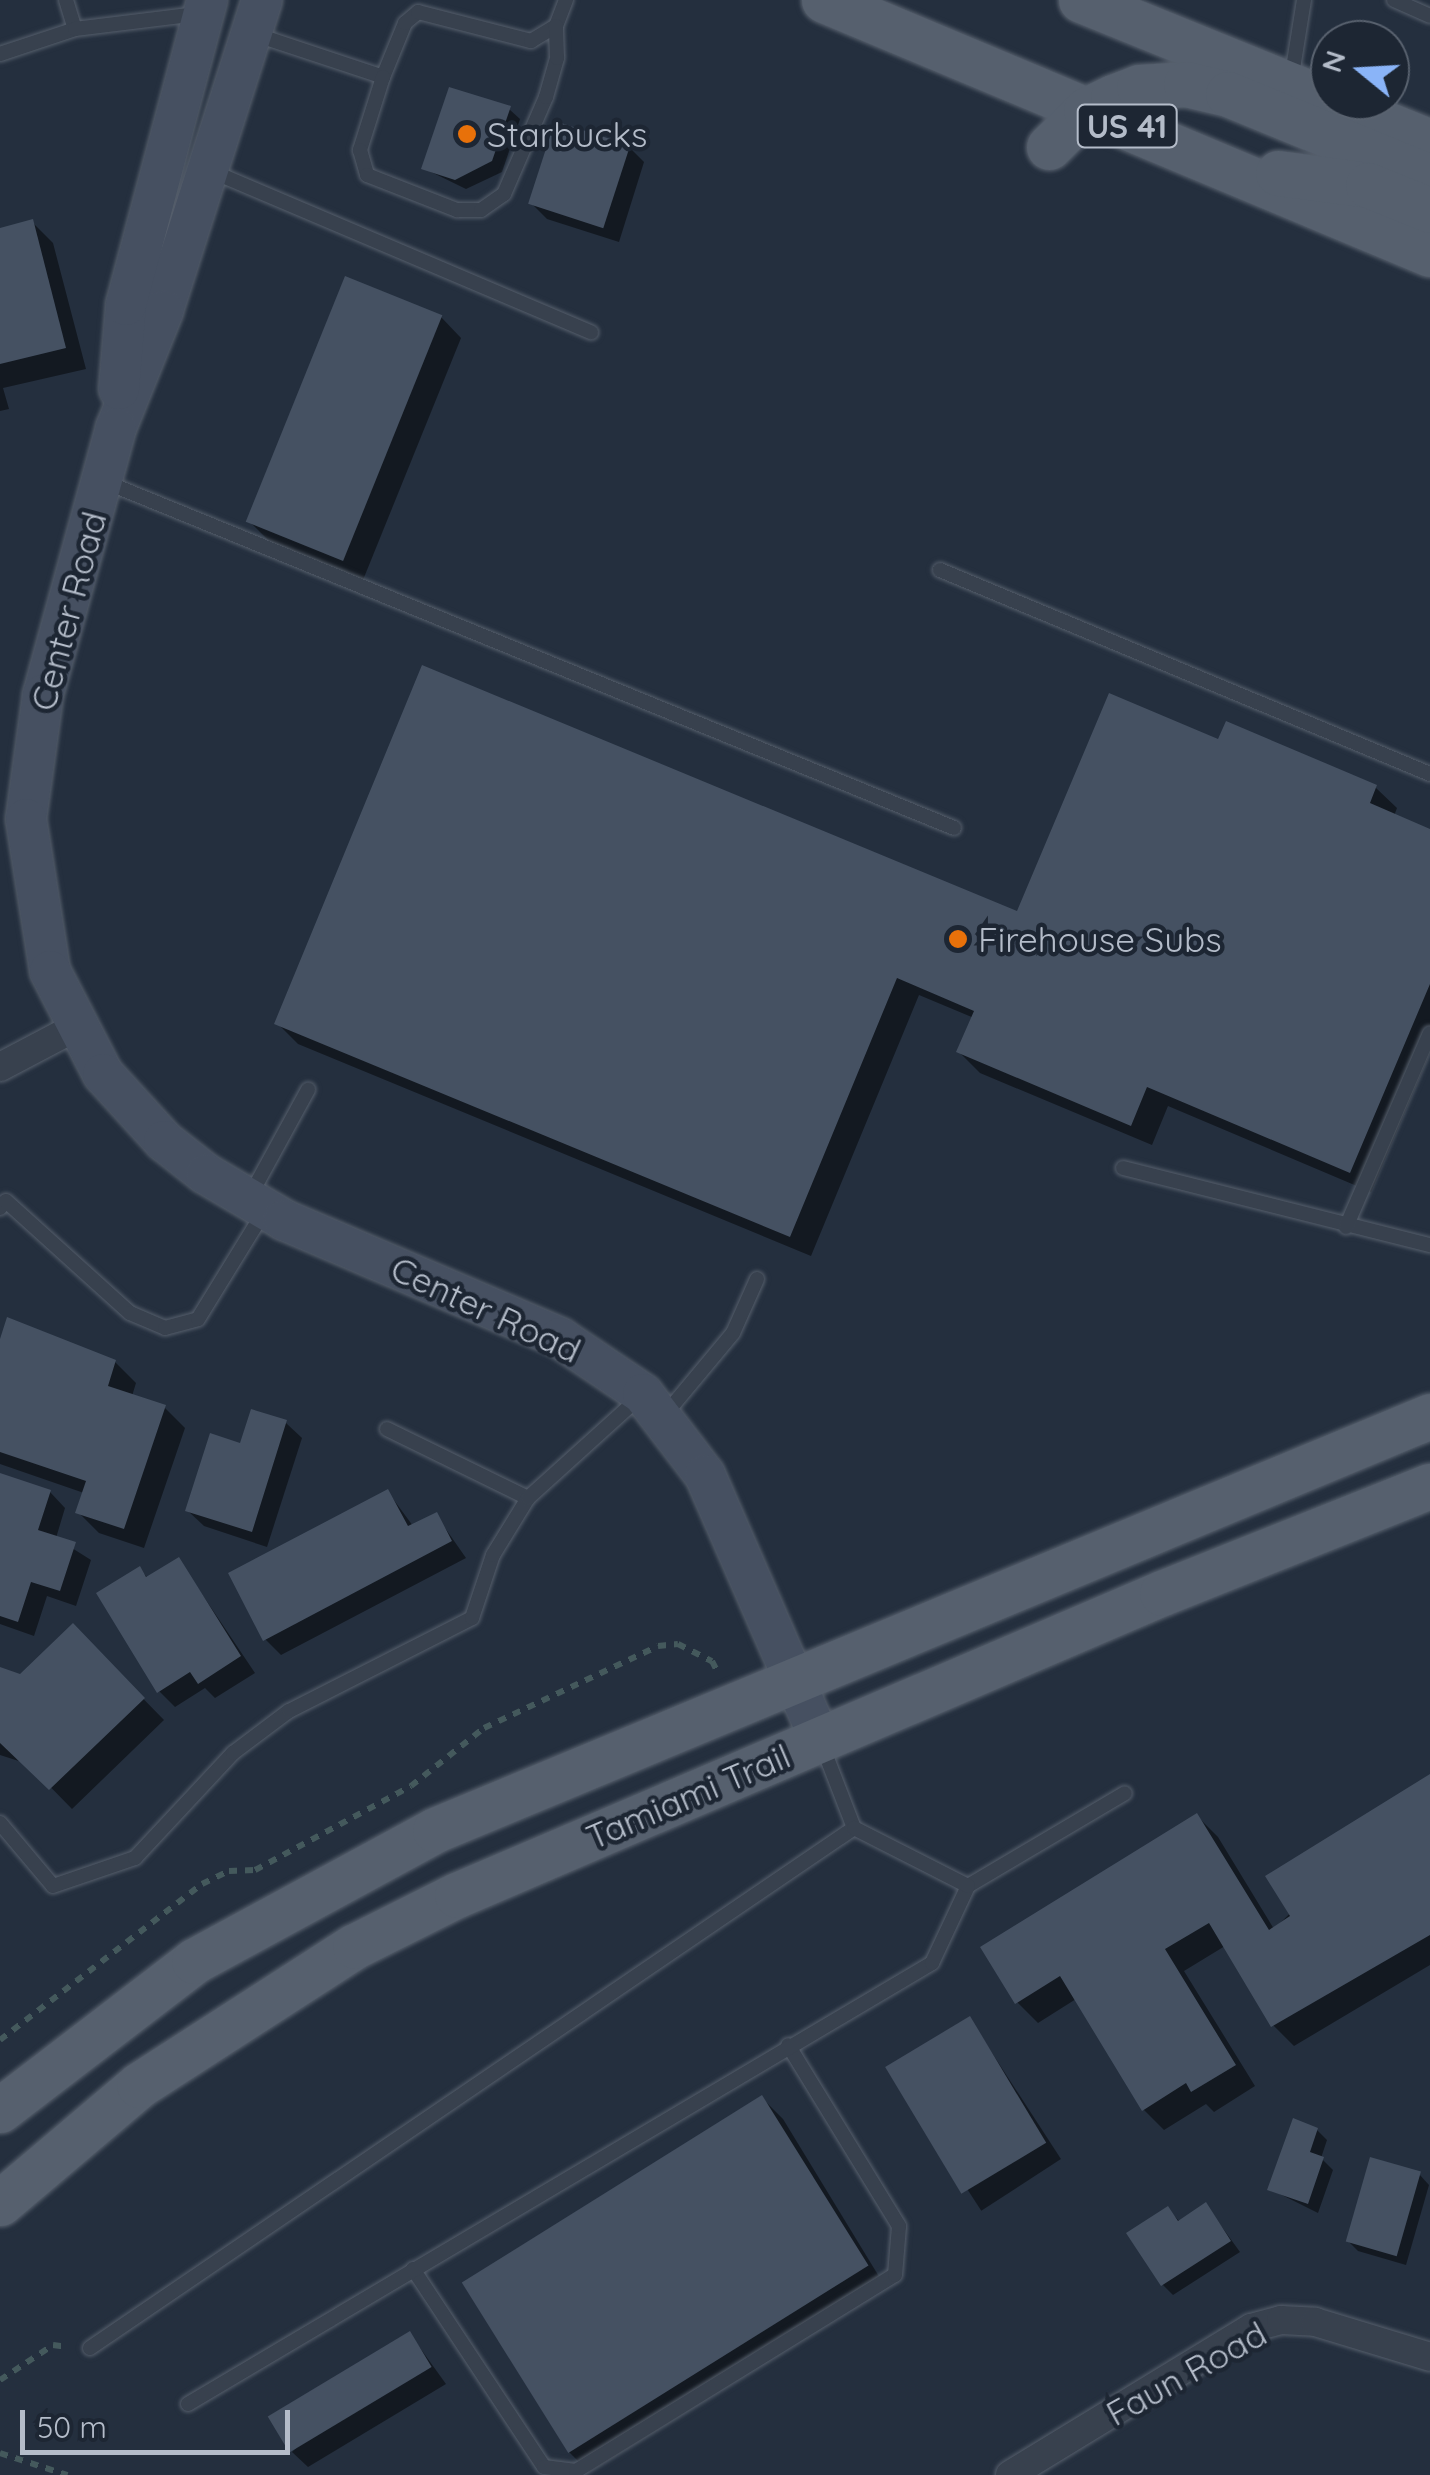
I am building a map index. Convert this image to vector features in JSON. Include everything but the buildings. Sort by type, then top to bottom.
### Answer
[{"type":"main road","name":"US 41","points":[[824,0],[1430,254]]},
{"type":"main road","points":[[1081,0],[1430,142]]},
{"type":"main road","points":[[1150,0],[1290,87]]},
{"type":"main road","points":[[1049,147],[1086,110],[1139,87],[1186,84],[1228,94],[1430,177]]},
{"type":"main road","points":[[1226,166],[1368,185],[1430,210]]},
{"type":"main road","name":"Tamiami Trail","points":[[0,2110],[135,2001],[308,1894],[434,1830],[1430,1416]]},
{"type":"main road","name":"Tamiami Trail","points":[[0,2204],[139,2085],[296,1978],[458,1895],[1430,1486]]},
{"type":"street","name":"Center Road","points":[[116,428],[126,304],[205,7]]},
{"type":"street","name":"Center Road","points":[[256,16],[162,311],[116,428],[44,695],[26,819],[46,952],[74,1028],[103,1074],[164,1140],[257,1205],[560,1338],[653,1406],[705,1475],[799,1679],[820,1740]]},
{"type":"street","points":[[0,1067],[74,1028]]},
{"type":"street","name":"Faun Road","points":[[1010,2475],[1251,2328],[1282,2320],[1315,2322],[1430,2357]]},
{"type":"lane","points":[[66,0],[75,29]]},
{"type":"lane","points":[[556,26],[531,41],[418,12],[405,22],[360,150],[367,175],[457,210],[481,210],[504,194],[546,98],[557,58],[556,26],[566,0]]},
{"type":"lane","points":[[1290,87],[1304,0]]},
{"type":"lane","points":[[1394,0],[1430,16]]},
{"type":"lane","points":[[0,54],[75,29],[205,7]]},
{"type":"lane","points":[[256,16],[383,77]]},
{"type":"lane","points":[[206,169],[591,332]]},
{"type":"lane","points":[[102,480],[954,828]]},
{"type":"lane","points":[[940,570],[1430,774]]},
{"type":"lane","points":[[1346,1227],[1430,1034]]},
{"type":"lane","points":[[0,1208],[6,1200],[130,1312],[165,1328],[198,1319],[257,1205],[308,1090]]},
{"type":"lane","points":[[1123,1168],[1430,1245]]},
{"type":"lane","points":[[0,1823],[53,1886],[135,1858],[233,1753],[289,1711],[472,1618],[493,1554],[528,1498],[653,1406],[733,1333],[758,1279]]},
{"type":"lane","points":[[387,1429],[528,1498]]},
{"type":"lane","points":[[820,1740],[854,1828],[968,1886]]},
{"type":"lane","points":[[188,2404],[788,2045],[932,1964],[968,1886],[1125,1792]]},
{"type":"lane","points":[[90,2348],[854,1828]]},
{"type":"lane","points":[[412,2269],[544,2467],[576,2471],[895,2275],[899,2226],[788,2045]]},
{"type":"path","points":[[0,2380],[54,2346],[90,2348]]},
{"type":"path","points":[[0,2453],[67,2475]]},
{"type":"place","name":"Starbucks","points":[[467,134]]},
{"type":"place","name":"Firehouse Subs","points":[[958,939]]}]
